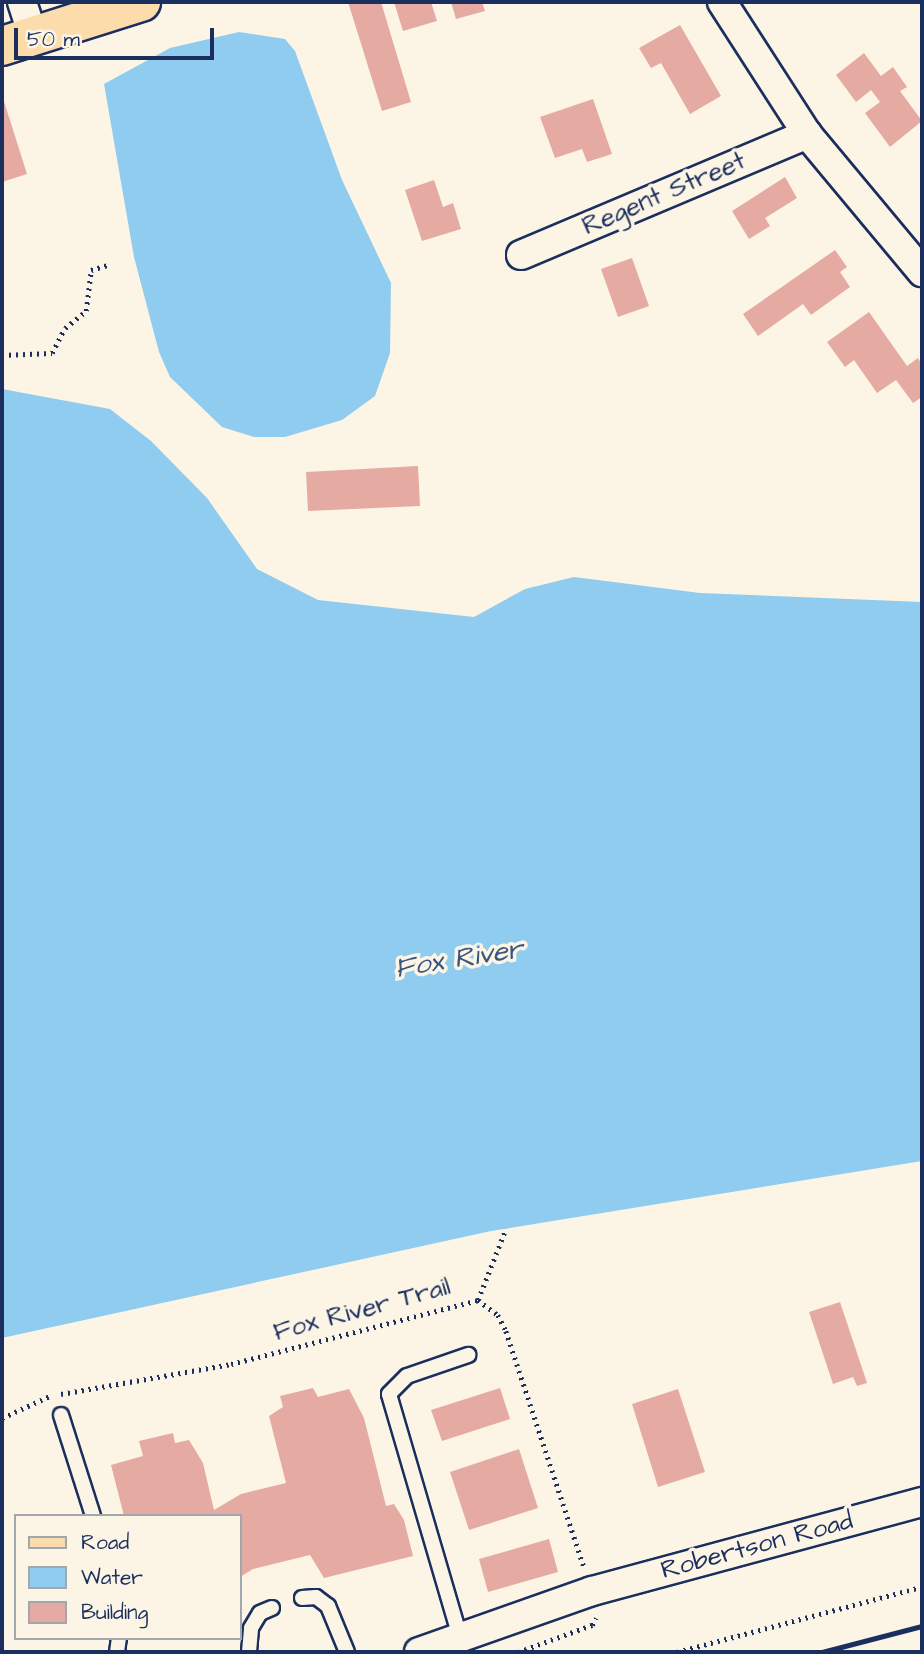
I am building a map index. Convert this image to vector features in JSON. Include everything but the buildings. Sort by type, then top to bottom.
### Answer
[{"type":"main road","points":[[19,28],[141,2]]},
{"type":"street","points":[[722,2],[807,134],[922,272]]},
{"type":"street","name":"Regent Street","points":[[521,255],[807,134]]},
{"type":"street","name":"Robertson Road","points":[[419,1652],[592,1591],[922,1502]]},
{"type":"lane","points":[[460,1637],[389,1394],[407,1376],[468,1355]]},
{"type":"lane","points":[[61,1415],[92,1514]]},
{"type":"lane","points":[[302,1598],[316,1597],[328,1606],[348,1652]]},
{"type":"lane","points":[[249,1652],[251,1628],[260,1613],[272,1608]]},
{"type":"path","points":[[2,355],[52,352],[65,328],[86,311],[91,270],[107,265]]},
{"type":"path","points":[[478,1300],[506,1228]]},
{"type":"path","name":"Fox River Trail","points":[[2,1418],[42,1397],[231,1364],[478,1300],[498,1315],[506,1331],[599,1612],[592,1625],[518,1652]]},
{"type":"path","points":[[677,1652],[922,1587]]},
{"type":"water","points":[[239,32],[285,39],[295,51],[342,180],[391,283],[390,353],[375,396],[342,420],[285,437],[254,437],[222,427],[170,377],[159,352],[134,257],[104,84],[170,48]]},
{"type":"water","name":"Fox River","points":[[2,389],[110,409],[151,441],[207,498],[257,569],[318,600],[474,617],[525,589],[574,577],[700,593],[922,602],[922,1161],[491,1231],[2,1338]]},
{"type":"railway","points":[[822,1652],[922,1626]]}]
